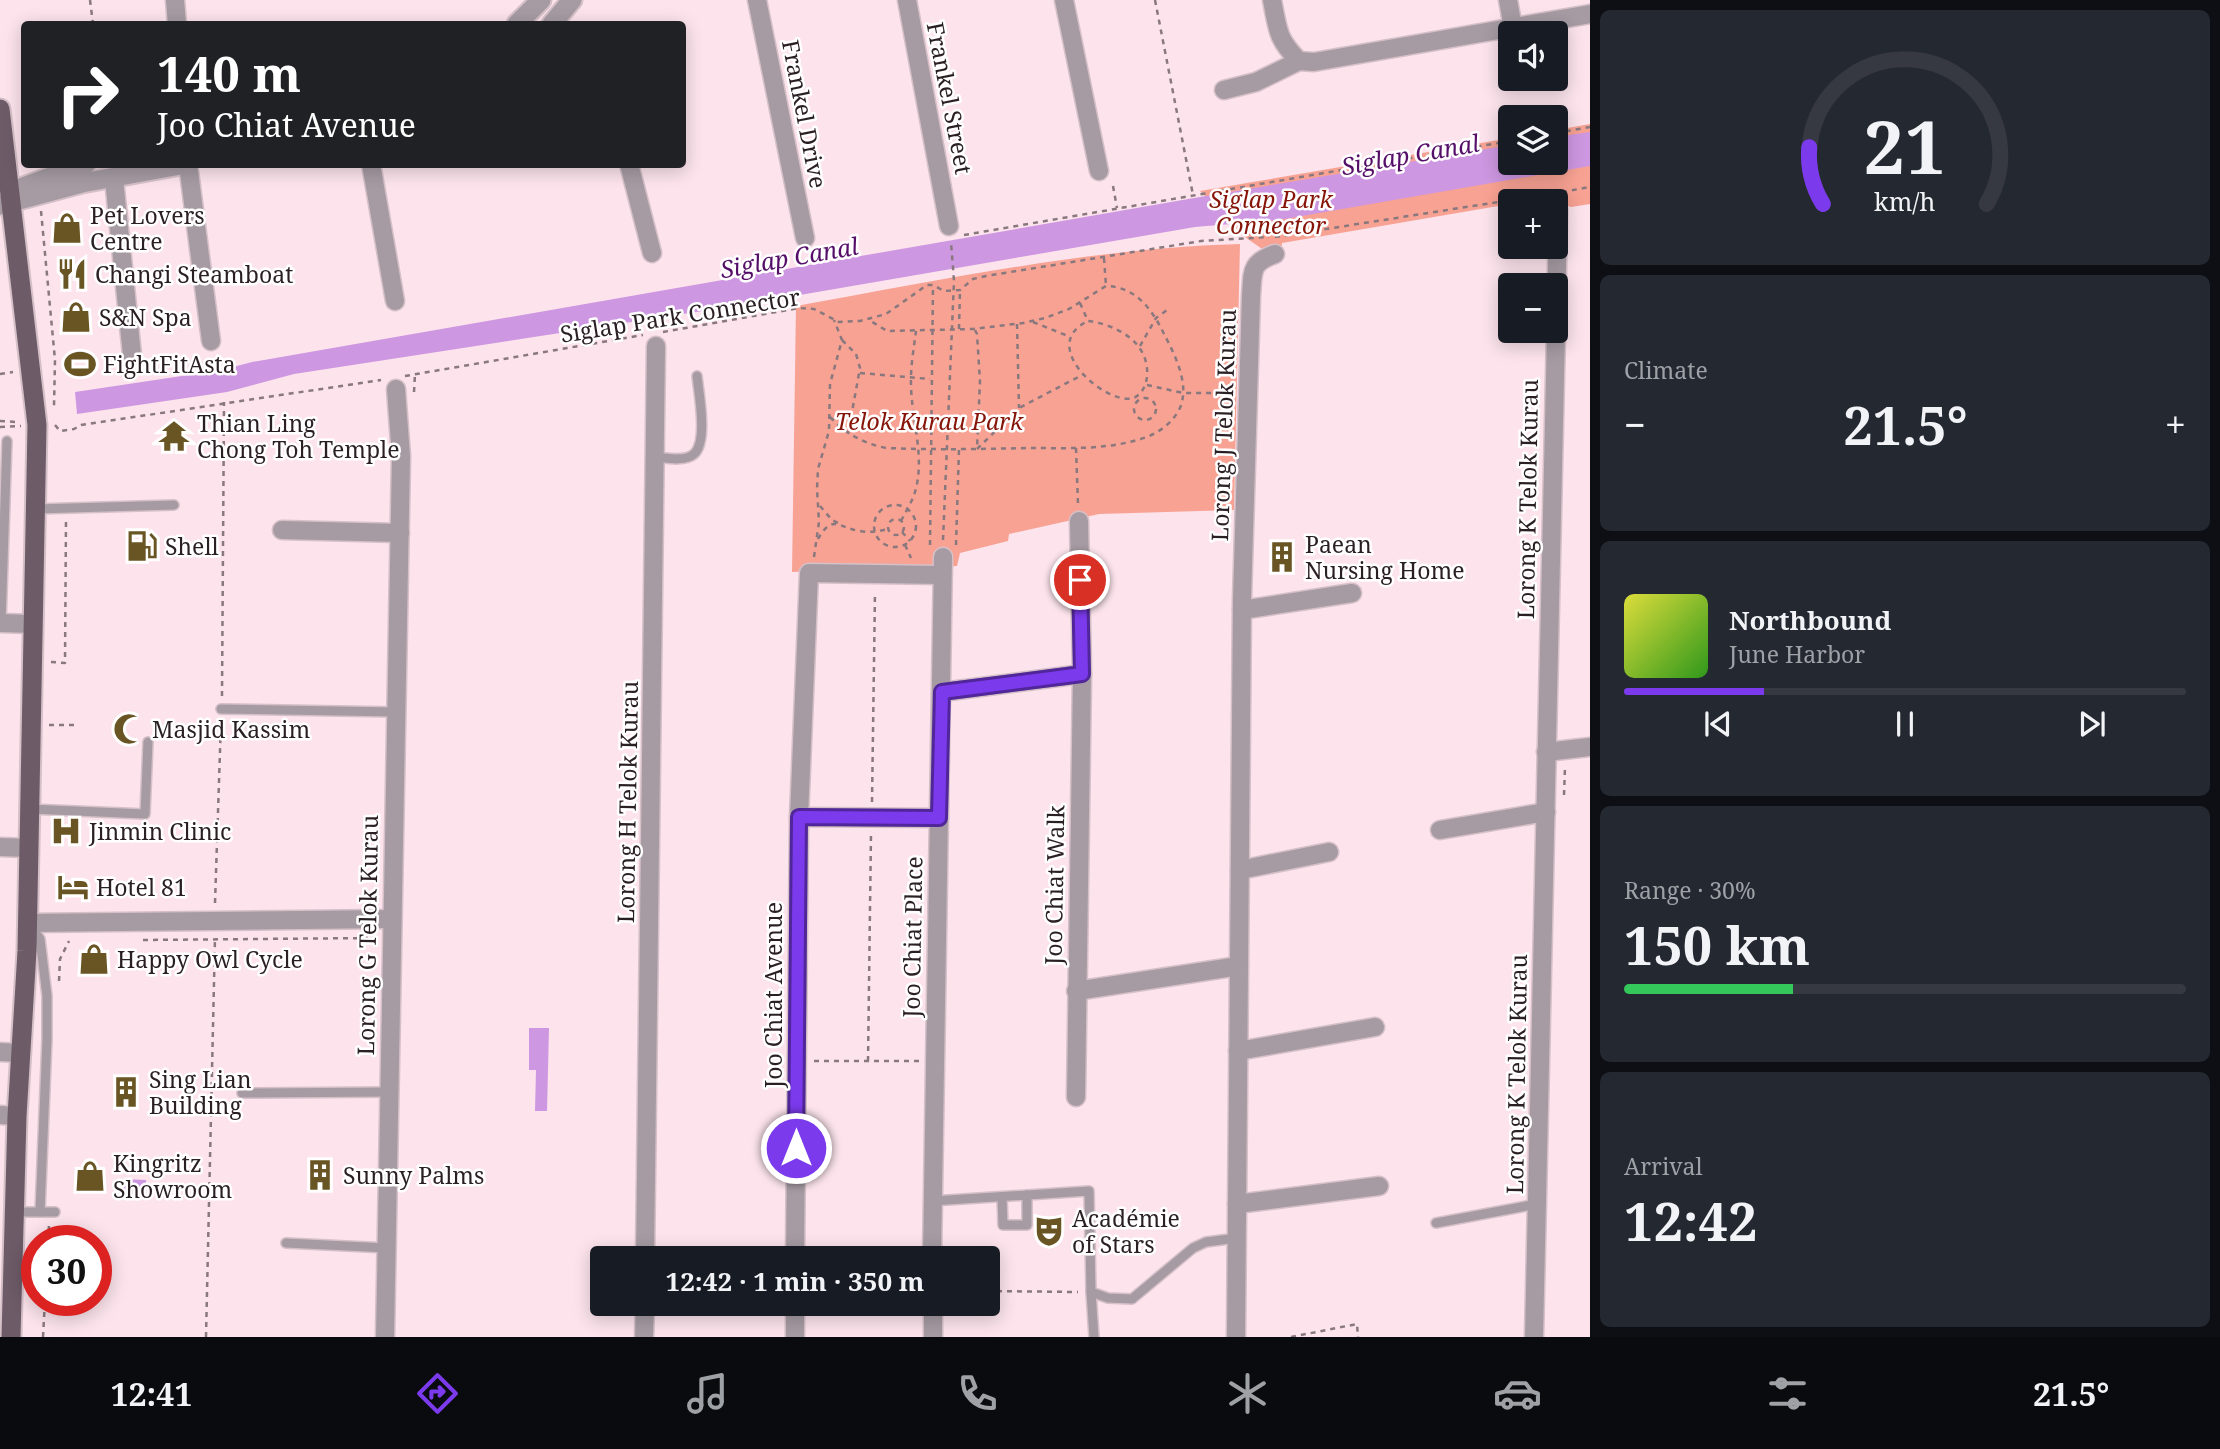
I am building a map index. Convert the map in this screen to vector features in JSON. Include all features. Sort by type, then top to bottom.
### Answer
[{"type":"main road","points":[[0,109],[5,198],[37,425],[27,929],[10,1052],[9,1115],[13,1212],[11,1337]]},
{"type":"street","points":[[175,0],[177,21]]},
{"type":"street","points":[[557,21],[572,0]]},
{"type":"street","name":"Frankel Drive","points":[[757,0],[805,238]]},
{"type":"street","name":"Frankel Street","points":[[907,0],[953,231]]},
{"type":"street","points":[[1064,0],[1099,172]]},
{"type":"street","points":[[1272,0],[1278,32],[1284,46],[1300,61]]},
{"type":"street","points":[[1508,0],[1512,21]]},
{"type":"street","points":[[520,21],[539,2],[554,21]]},
{"type":"street","points":[[1552,21],[1590,14]]},
{"type":"street","points":[[1224,90],[1256,82],[1300,61],[1314,62],[1498,31]]},
{"type":"street","points":[[5,198],[76,168]]},
{"type":"street","points":[[5,198],[168,168]]},
{"type":"street","points":[[188,168],[211,341]]},
{"type":"street","points":[[372,168],[395,301]]},
{"type":"street","points":[[630,168],[652,253]]},
{"type":"street","points":[[114,179],[132,355]]},
{"type":"street","name":"Lorong J Telok Kurau","points":[[1236,1337],[1242,610],[1248,393],[1254,268],[1259,260],[1275,254]]},
{"type":"street","name":"Lorong H Telok Kurau","points":[[645,1246],[654,457],[652,338]]},
{"type":"street","name":"Lorong K Telok Kurau","points":[[1534,1337],[1546,752],[1556,520],[1556,343]]},
{"type":"street","name":"Lorong G Telok Kurau","points":[[385,1337],[401,456],[391,382]]},
{"type":"street","name":"Joo Chiat Walk","points":[[1076,1097],[1082,674],[1079,521]]},
{"type":"street","points":[[282,530],[400,533]]},
{"type":"street","points":[[809,573],[875,574],[943,560]]},
{"type":"street","name":"Joo Chiat Place","points":[[932,1246],[943,560]]},
{"type":"street","name":"Joo Chiat Avenue","points":[[795,1246],[799,817],[809,573]]},
{"type":"street","points":[[1242,610],[1352,593]]},
{"type":"street","points":[[1,623],[33,624]]},
{"type":"street","points":[[942,692],[1082,674]]},
{"type":"street","points":[[1546,752],[1590,747]]},
{"type":"street","points":[[1440,830],[1546,812]]},
{"type":"street","points":[[799,817],[939,818]]},
{"type":"street","points":[[0,847],[29,848]]},
{"type":"street","points":[[1240,870],[1329,852]]},
{"type":"street","points":[[27,929],[215,921],[391,919]]},
{"type":"street","points":[[1076,991],[1239,966]]},
{"type":"street","points":[[1238,1051],[1375,1027]]},
{"type":"street","points":[[1237,1205],[1379,1186]]},
{"type":"street","points":[[644,1337],[645,1316]]},
{"type":"street","points":[[795,1316],[795,1337]]},
{"type":"street","points":[[933,1316],[933,1337]]},
{"type":"lane","points":[[654,457],[686,458],[693,456],[701,444],[697,376]]},
{"type":"lane","points":[[1,623],[7,441]]},
{"type":"lane","points":[[36,509],[174,505]]},
{"type":"lane","points":[[222,709],[396,712]]},
{"type":"lane","points":[[30,809],[145,814],[148,742]]},
{"type":"lane","points":[[27,929],[40,939],[47,996],[47,1070],[40,1212]]},
{"type":"lane","points":[[242,1093],[389,1092]]},
{"type":"lane","points":[[932,1201],[1089,1191],[1094,1337]]},
{"type":"lane","points":[[1002,1196],[1003,1225],[1027,1225],[1027,1195]]},
{"type":"lane","points":[[1436,1223],[1538,1204]]},
{"type":"lane","points":[[13,1212],[55,1212]]},
{"type":"lane","points":[[1091,1292],[1108,1298],[1132,1299],[1194,1248],[1206,1242],[1237,1238]]},
{"type":"lane","points":[[286,1243],[387,1248]]},
{"type":"path","points":[[90,0],[93,21]]},
{"type":"path","points":[[1155,0],[1193,195]]},
{"type":"path","points":[[1568,131],[1590,127]]},
{"type":"path","points":[[943,560],[953,231],[1117,208],[1498,143]]},
{"type":"path","points":[[1113,186],[1117,208]]},
{"type":"path","points":[[943,560],[931,449],[933,285],[944,290],[960,290],[973,279],[986,276],[1201,241],[1273,237],[1590,187]]},
{"type":"path","points":[[41,209],[55,360],[54,407]]},
{"type":"path","points":[[1104,257],[1106,286]]},
{"type":"path","name":"Siglap Park Connector","points":[[53,435],[53,421],[60,430],[74,429],[81,425],[224,402],[391,382],[652,338],[799,308],[814,309],[834,320],[848,323],[886,314],[922,287],[933,285]]},
{"type":"path","points":[[830,417],[860,441],[886,449],[1076,448],[1127,443],[1154,434],[1174,417],[1181,404],[1183,393],[1176,361],[1156,318],[1138,297],[1125,289],[1106,286],[1080,303],[1045,318],[1017,324],[973,329],[887,331],[868,319]]},
{"type":"path","points":[[959,329],[960,290]]},
{"type":"path","points":[[1080,303],[1087,321]]},
{"type":"path","points":[[1140,346],[1156,318],[1170,308]]},
{"type":"path","points":[[834,320],[842,340],[856,354],[860,373],[848,434]]},
{"type":"path","points":[[1031,321],[1068,336]]},
{"type":"path","points":[[1068,336],[1068,349],[1076,365],[1101,391],[1126,400],[1137,399],[1147,398],[1155,404],[1155,415],[1149,420],[1142,420],[1136,415],[1134,408],[1137,399],[1146,385],[1147,370],[1144,352],[1140,346],[1101,323],[1087,321],[1076,327],[1068,336]]},
{"type":"path","points":[[1017,324],[1019,408]]},
{"type":"path","points":[[973,329],[978,334],[980,381],[977,449]]},
{"type":"path","points":[[901,521],[917,484],[919,449],[913,422],[911,378],[916,331]]},
{"type":"path","points":[[809,573],[817,542],[818,470],[829,431],[830,384],[842,340]]},
{"type":"path","points":[[0,374],[16,372]]},
{"type":"path","points":[[860,373],[931,380]]},
{"type":"path","points":[[977,449],[1019,408],[1084,374]]},
{"type":"path","points":[[1146,385],[1183,393],[1248,393]]},
{"type":"path","points":[[206,1337],[222,709],[224,402]]},
{"type":"path","points":[[0,427],[22,426]]},
{"type":"path","points":[[1076,448],[1079,521]]},
{"type":"path","points":[[943,560],[959,449]]},
{"type":"path","points":[[818,503],[832,520],[860,531],[888,529],[895,534],[902,532]]},
{"type":"path","points":[[894,505],[908,508],[917,528],[911,541],[897,547],[883,544],[875,531],[876,517],[880,511],[894,505]]},
{"type":"path","points":[[47,664],[65,663],[66,508]]},
{"type":"path","points":[[888,529],[892,519],[901,521]]},
{"type":"path","points":[[901,521],[904,527],[902,532]]},
{"type":"path","points":[[817,542],[829,525],[840,524]]},
{"type":"path","points":[[902,532],[911,541]]},
{"type":"path","points":[[905,545],[910,556]]},
{"type":"path","points":[[872,809],[875,574]]},
{"type":"path","points":[[32,725],[74,725]]},
{"type":"path","points":[[868,1061],[872,830]]},
{"type":"path","points":[[140,940],[381,938]]},
{"type":"path","points":[[810,1061],[926,1061]]},
{"type":"path","points":[[1000,1291],[1091,1292]]},
{"type":"path","points":[[43,1337],[44,1316]]},
{"type":"path","points":[[1291,1337],[1357,1324],[1358,1337]]},
{"type":"green space","name":"Siglap Park Connector","points":[[1590,124],[1590,204],[1568,206],[1568,189],[1498,189],[1498,206],[1282,243],[1281,252],[1268,253],[1242,235],[1200,191],[1498,140],[1498,175],[1568,175],[1568,128]]},
{"type":"green space","name":"Telok Kurau Park","points":[[1240,244],[1234,510],[1099,514],[1009,534],[1008,541],[960,553],[957,566],[792,572],[796,306],[1073,259]]},
{"type":"shaded area","points":[[1590,132],[1590,166],[1568,170],[1568,135]]},
{"type":"shaded area","points":[[1498,147],[1498,175],[1538,175],[1279,220],[1195,227],[748,304],[294,374],[227,392],[77,414],[75,392],[222,370],[252,362]]},
{"type":"shaded area","points":[[529,1028],[549,1028],[547,1111],[535,1111],[536,1070],[529,1070]]},
{"type":"shaded area","points":[[122,1179],[146,1180],[146,1195],[122,1194]]},
{"type":"place","name":"Pet Lovers Centre","points":[[67,228]]},
{"type":"place","name":"Changi Steamboat","points":[[72,274]]},
{"type":"place","name":"S&N Spa","points":[[76,317]]},
{"type":"place","name":"FightFitAsta","points":[[80,364]]},
{"type":"place","name":"Thian Ling Chong Toh Temple","points":[[174,436]]},
{"type":"place","name":"Shell","points":[[142,546]]},
{"type":"place","name":"Paean Nursing Home","points":[[1282,557]]},
{"type":"place","name":"Masjid Kassim","points":[[129,729]]},
{"type":"place","name":"Jinmin Clinic","points":[[66,831]]},
{"type":"place","name":"Hotel 81","points":[[73,887]]},
{"type":"place","name":"Happy Owl Cycle","points":[[94,959]]},
{"type":"place","name":"Sing Lian Building","points":[[126,1092]]},
{"type":"place","name":"Sunny Palms","points":[[320,1175]]},
{"type":"place","name":"Kingritz Showroom","points":[[90,1176]]},
{"type":"place","name":"Académie of Stars","points":[[1049,1231]]},
{"type":"route","points":[[796,1148],[799,817],[939,818],[942,692],[1082,674],[1080,580]]},
{"type":"water label","name":"Siglap Canal","points":[[1410,154]]},
{"type":"water label","name":"Siglap Canal","points":[[789,257]]}]
